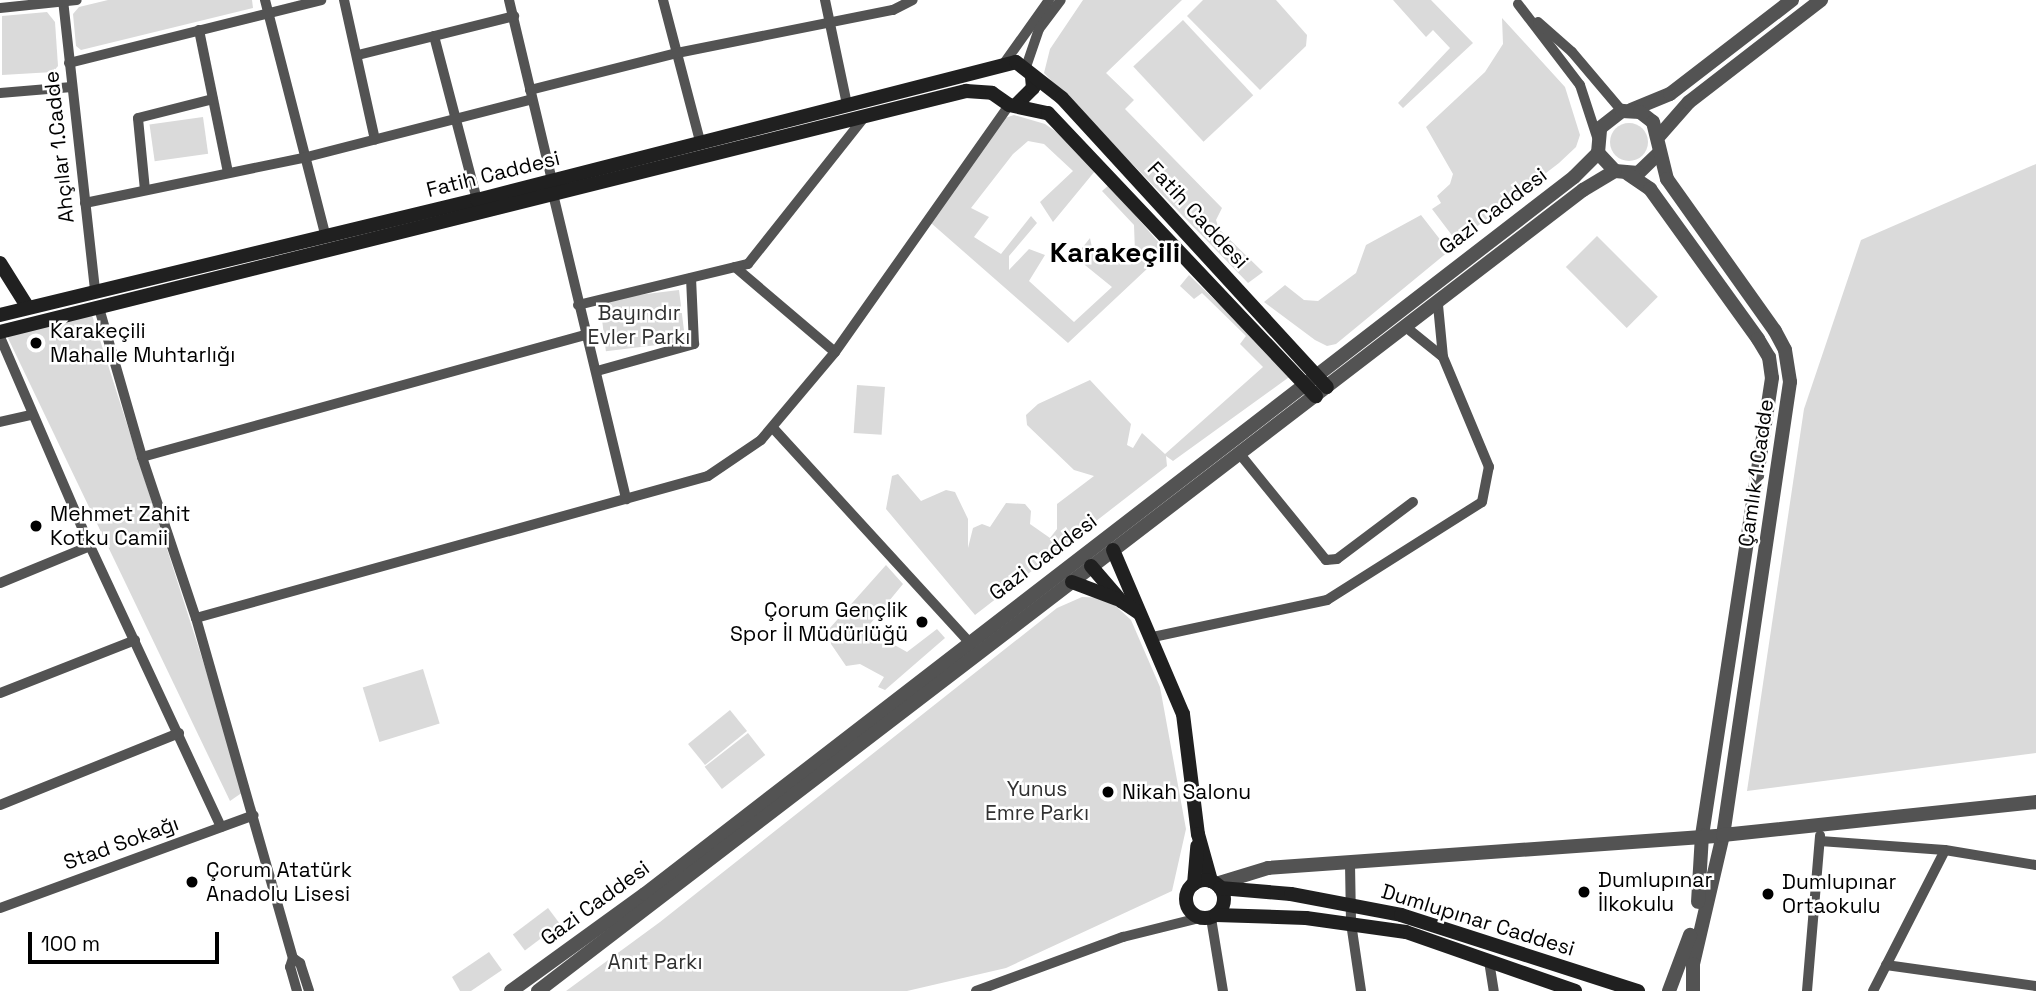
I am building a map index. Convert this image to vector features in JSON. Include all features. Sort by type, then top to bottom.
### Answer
[{"type":"main road","name":"Fatih Caddesi","points":[[0,315],[27,306],[477,200],[552,188],[700,141],[1000,65],[1029,72],[1062,98],[1321,392]]},
{"type":"main road","points":[[992,93],[990,78],[1000,65]]},
{"type":"main road","points":[[1013,105],[1032,88],[1029,72]]},
{"type":"main road","name":"Fatih Caddesi","points":[[0,334],[552,188],[863,119],[966,91],[992,93],[1013,105],[1048,113],[1309,377]]},
{"type":"main road","points":[[0,263],[27,306]]},
{"type":"main road","points":[[95,290],[99,308]]},
{"type":"main road","points":[[1108,544],[1153,637],[1183,714],[1198,834],[1215,884],[1224,899],[1209,917],[1187,905],[1187,893],[1194,884],[1198,834]]},
{"type":"main road","points":[[1091,566],[1121,601]]},
{"type":"main road","points":[[1072,582],[1121,601],[1141,614]]},
{"type":"main road","points":[[1194,884],[1215,884]]},
{"type":"main road","name":"Dumlupınar Caddesi","points":[[1215,884],[1401,915],[1638,991]]},
{"type":"main road","name":"Dumlupınar Caddesi","points":[[1209,917],[1352,923],[1406,932],[1575,991]]},
{"type":"street","points":[[0,8],[77,0]]},
{"type":"street","points":[[265,0],[303,158],[326,237]]},
{"type":"street","points":[[69,63],[321,0]]},
{"type":"street","points":[[344,0],[375,140]]},
{"type":"street","points":[[509,0],[578,305],[597,371],[626,499]]},
{"type":"street","points":[[663,0],[700,141]]},
{"type":"street","points":[[825,0],[847,104]]},
{"type":"street","points":[[85,203],[303,158],[456,119],[531,94],[677,53],[829,24],[913,0]]},
{"type":"street","points":[[1000,65],[1049,0]]},
{"type":"street","points":[[1029,72],[1039,29],[1061,0]]},
{"type":"street","points":[[1597,137],[1605,120],[1670,94],[1792,0]]},
{"type":"street","points":[[1660,135],[1689,102],[1821,0]]},
{"type":"street","name":"Ahçılar 1.Cadde","points":[[63,2],[95,290]]},
{"type":"street","points":[[1515,2],[1572,52],[1626,111],[1648,117],[1660,135],[1659,153],[1647,169],[1621,173]]},
{"type":"street","points":[[1515,2],[1580,85],[1597,137],[1598,153],[1621,173],[1650,189],[1769,357],[1772,378],[1702,835],[1699,899],[1684,958],[1669,991]]},
{"type":"street","points":[[358,55],[514,16]]},
{"type":"street","points":[[199,30],[228,172]]},
{"type":"street","points":[[434,36],[477,200]]},
{"type":"street","points":[[0,93],[72,87]]},
{"type":"street","points":[[145,190],[138,118],[213,99]]},
{"type":"street","points":[[196,618],[708,476],[773,428],[835,352],[1013,105]]},
{"type":"street","points":[[578,305],[748,264],[863,119]]},
{"type":"street","name":"Gazi Caddesi","points":[[538,991],[1072,582],[1091,566],[1108,544],[1309,377],[1574,177],[1598,153]]},
{"type":"street","name":"Çamlık 1.Cadde","points":[[1659,153],[1667,179],[1775,331],[1789,363],[1780,454],[1723,835],[1693,964],[1693,991]]},
{"type":"street","name":"Gazi Caddesi","points":[[511,991],[645,894],[1082,554],[1108,544],[1238,453],[1438,305],[1583,190],[1621,173]]},
{"type":"street","points":[[735,267],[835,352]]},
{"type":"street","points":[[597,371],[694,344],[691,278]]},
{"type":"street","points":[[1153,637],[1326,600],[1482,502],[1489,467],[1443,357],[1438,305]]},
{"type":"street","points":[[99,308],[142,457],[196,618],[254,815],[293,958],[290,967],[297,991]]},
{"type":"street","points":[[1407,328],[1443,357]]},
{"type":"street","points":[[0,334],[31,415],[221,827]]},
{"type":"street","points":[[142,457],[586,335]]},
{"type":"street","points":[[0,422],[31,415]]},
{"type":"street","points":[[773,428],[968,641]]},
{"type":"street","points":[[1238,453],[1326,560],[1337,559],[1413,502]]},
{"type":"street","points":[[0,583],[90,546]]},
{"type":"street","points":[[1082,554],[1091,566]]},
{"type":"street","points":[[0,693],[135,640]]},
{"type":"street","points":[[0,805],[179,733]]},
{"type":"street","points":[[1215,884],[1268,868],[1723,835],[2036,802]]},
{"type":"street","name":"Stad Sokağı","points":[[0,908],[254,815]]},
{"type":"street","points":[[1807,991],[1820,823]]},
{"type":"street","points":[[1820,841],[1945,850],[2036,865]]},
{"type":"street","points":[[1873,991],[1945,850]]},
{"type":"street","points":[[1350,864],[1354,906],[1352,923],[1361,991]]},
{"type":"street","points":[[976,991],[1123,937],[1209,917],[1223,991]]},
{"type":"street","points":[[293,958],[300,963],[309,991]]},
{"type":"street","points":[[1489,961],[1494,991]]},
{"type":"street","points":[[1886,965],[2036,986]]},
{"type":"green space","points":[[108,0],[252,0],[253,8],[81,50],[76,46],[73,14],[79,7]]},
{"type":"green space","points":[[1083,0],[1182,0],[1106,73],[1134,100],[1125,109],[1222,208],[1216,220],[1219,229],[1263,272],[1248,283],[1044,73],[1050,49]]},
{"type":"green space","points":[[1203,0],[1276,0],[1307,35],[1306,46],[1260,90],[1187,16]]},
{"type":"green space","points":[[1393,0],[1431,0],[1473,43],[1403,108],[1398,103],[1450,48],[1433,30],[1426,37]]},
{"type":"green space","points":[[47,12],[55,22],[58,66],[53,72],[2,75],[2,16]]},
{"type":"green space","points":[[1502,18],[1565,87],[1580,135],[1576,147],[1559,163],[1457,242],[1432,209],[1441,203],[1437,196],[1450,184],[1453,174],[1426,127],[1485,72],[1503,44]]},
{"type":"green space","points":[[1183,20],[1253,95],[1204,142],[1133,66]]},
{"type":"green space","points":[[1014,115],[1045,124],[1065,138],[1095,171],[1053,222],[1040,202],[1073,171],[1044,144],[1028,141],[1013,154],[971,208],[989,217],[974,237],[1001,254],[1031,216],[1037,223],[1009,256],[1009,270],[1029,249],[1045,255],[1029,281],[1074,322],[1112,287],[1075,257],[1090,238],[1095,262],[1135,253],[1134,225],[1102,191],[1109,185],[1166,251],[1068,343],[931,223],[1005,118]]},
{"type":"green space","points":[[203,117],[208,154],[155,161],[150,125]]},
{"type":"green space","points":[[1629,123],[1642,129],[1648,142],[1642,155],[1629,161],[1616,155],[1610,142],[1616,129]]},
{"type":"green space","points":[[2036,164],[2036,753],[1747,791],[1804,409],[1861,240]]},
{"type":"green space","points":[[1421,215],[1449,251],[1336,344],[1327,346],[1315,340],[1264,302],[1285,285],[1304,300],[1318,301],[1356,273],[1366,245]]},
{"type":"green space","points":[[1597,236],[1658,297],[1627,328],[1566,267]]},
{"type":"green space","points":[[1189,275],[1292,375],[1173,461],[1166,456],[1167,466],[975,615],[886,509],[892,476],[898,474],[921,501],[946,490],[955,492],[968,519],[968,548],[973,528],[982,524],[990,527],[1006,503],[1025,504],[1031,511],[1030,524],[1050,538],[1057,529],[1057,504],[1094,476],[1074,470],[1027,425],[1026,415],[1038,404],[1090,380],[1131,424],[1127,445],[1133,448],[1142,433],[1165,454],[1263,367],[1240,344],[1246,336],[1202,293],[1194,299],[1180,286]]},
{"type":"green space","name":"Bayındır Evler Parkı","points":[[679,290],[685,342],[606,351],[600,300]]},
{"type":"green space","points":[[92,315],[233,755],[243,792],[230,801],[7,336]]},
{"type":"green space","points":[[857,385],[885,387],[882,435],[854,433]]},
{"type":"green space","points":[[886,565],[903,584],[866,629],[907,652],[937,629],[945,638],[885,690],[878,687],[884,677],[860,664],[846,666],[831,644],[829,629]]},
{"type":"green space","name":"Yunus Emre Parkı","points":[[1082,597],[1107,598],[1131,620],[1160,687],[1186,829],[1172,891],[1006,968],[907,991],[566,991],[660,922],[1057,608]]},
{"type":"green space","points":[[423,669],[440,724],[379,742],[363,687]]},
{"type":"green space","points":[[730,710],[747,731],[705,765],[688,744]]},
{"type":"green space","points":[[748,733],[765,755],[722,789],[705,767]]},
{"type":"green space","points":[[548,908],[560,924],[525,950],[513,934]]},
{"type":"green space","points":[[489,952],[502,970],[471,991],[460,991],[452,977]]},
{"type":"place","name":"Karakeçili Mahalle Muhtarlığı","points":[[36,343]]},
{"type":"place","name":"Mehmet Zahit Kotku Camii","points":[[36,526]]},
{"type":"place","name":"Çorum Gençlik Spor İl Müdürlüğü","points":[[922,622]]},
{"type":"place","name":"Nikah Salonu","points":[[1108,792]]},
{"type":"place","name":"Çorum Atatürk Anadolu Lisesi","points":[[192,882]]},
{"type":"place","name":"Dumlupınar İlkokulu","points":[[1584,892]]},
{"type":"place","name":"Dumlupınar Ortaokulu","points":[[1768,894]]},
{"type":"district","name":"Karakeçili","points":[[1115,252]]},
{"type":"park label","name":"Anıt Parkı","points":[[655,962]]}]
